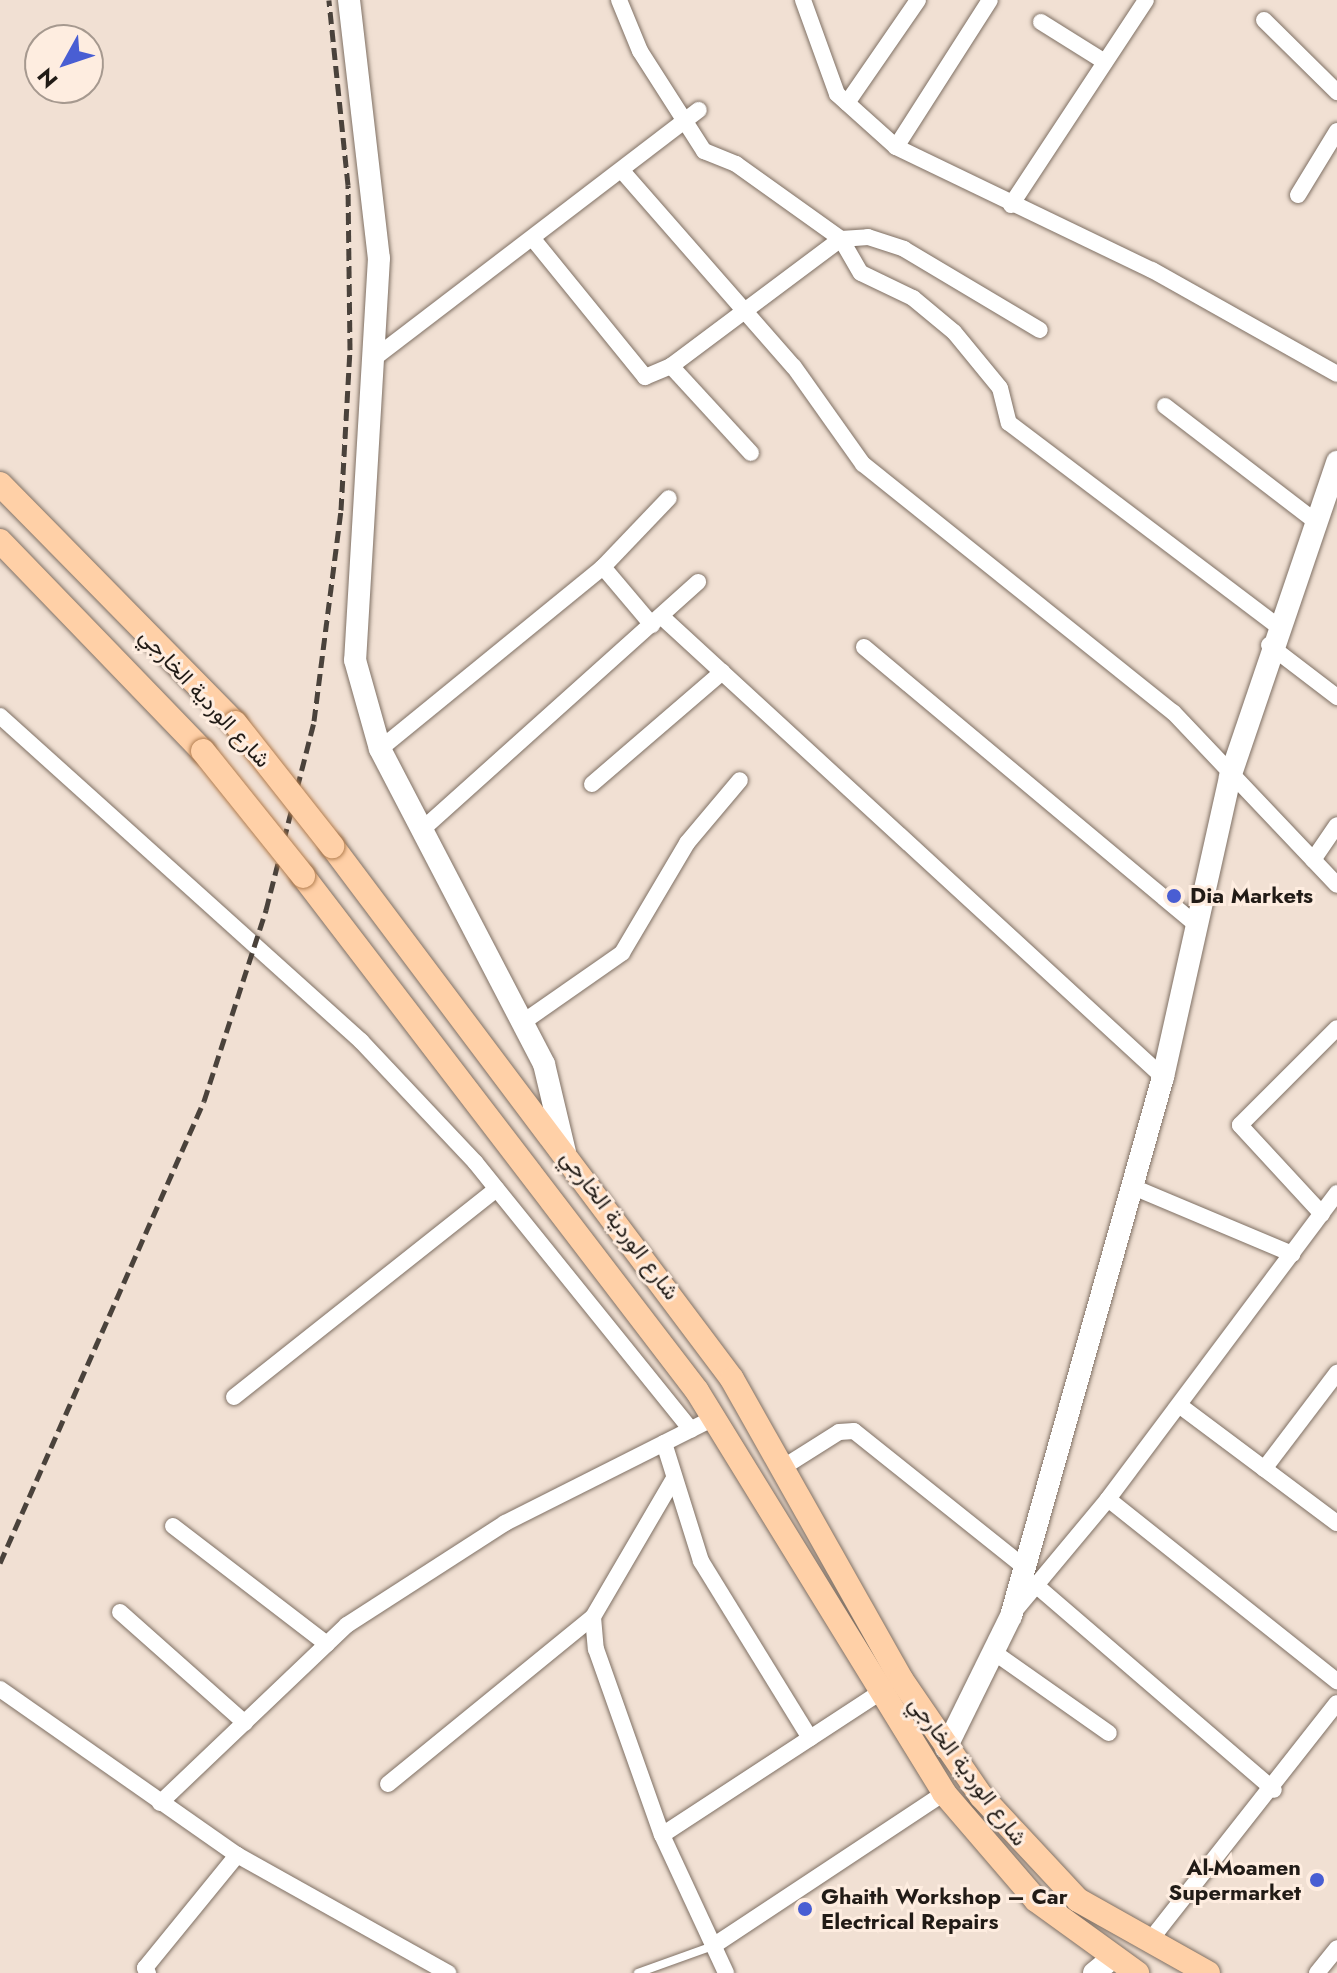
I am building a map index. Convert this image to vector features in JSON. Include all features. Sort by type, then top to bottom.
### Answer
[{"type":"main road","name":"شارع الوردية الخارجي","points":[[0,484],[235,723],[565,1152],[732,1379],[946,1748],[1048,1875],[1148,1943],[1208,1973]]},
{"type":"main road","name":"شارع الوردية الخارجي","points":[[0,541],[203,751],[303,876],[697,1391],[879,1693],[944,1793],[1036,1900],[1103,1966],[1137,1973]]},
{"type":"main road","points":[[697,1391],[723,1405],[732,1379]]},
{"type":"main road","points":[[740,1461],[748,1442],[778,1461]]},
{"type":"street","points":[[349,0],[379,258],[355,660],[380,749],[425,827],[526,1020],[554,1096],[565,1152]]},
{"type":"street","points":[[619,0],[683,123],[704,151],[736,164],[841,239],[861,273],[913,298],[968,346],[1000,388],[1009,423],[1273,635],[1337,697]]},
{"type":"street","points":[[803,0],[837,94],[896,147],[1011,205],[1152,270],[1337,374]]},
{"type":"street","points":[[847,103],[918,0]]},
{"type":"street","points":[[896,147],[990,0]]},
{"type":"street","points":[[1011,205],[1146,0]]},
{"type":"street","points":[[1264,20],[1337,92]]},
{"type":"street","points":[[1041,22],[1105,62]]},
{"type":"street","points":[[373,359],[623,172],[699,110]]},
{"type":"street","points":[[1298,195],[1337,131]]},
{"type":"street","points":[[623,172],[794,367],[863,464],[1173,712],[1230,777],[1337,885]]},
{"type":"street","points":[[533,239],[638,374],[654,377],[841,239],[868,237],[904,249],[1040,330]]},
{"type":"street","points":[[671,366],[751,453]]},
{"type":"street","points":[[1165,406],[1315,521]]},
{"type":"street","points":[[946,1748],[1011,1616],[1022,1565],[1163,1077],[1193,922],[1230,777],[1273,635],[1337,462]]},
{"type":"street","points":[[380,749],[603,567],[669,498]]},
{"type":"street","points":[[603,567],[656,620],[722,672],[1163,1077]]},
{"type":"street","points":[[425,827],[698,582]]},
{"type":"street","points":[[864,647],[1193,922]]},
{"type":"street","points":[[592,784],[722,672]]},
{"type":"street","points":[[0,716],[361,1041],[496,1189],[691,1430]]},
{"type":"street","points":[[526,1020],[622,953],[687,843],[740,780]]},
{"type":"street","points":[[1313,860],[1337,825]]},
{"type":"street","points":[[1322,1214],[1240,1125],[1337,1028]]},
{"type":"street","points":[[1133,1187],[1292,1254]]},
{"type":"street","points":[[234,1397],[496,1189]]},
{"type":"street","points":[[1011,1616],[1108,1499],[1337,1193]]},
{"type":"street","points":[[1264,1469],[1337,1373]]},
{"type":"street","points":[[1179,1405],[1337,1523]]},
{"type":"street","points":[[160,1803],[327,1644],[505,1523],[714,1418]]},
{"type":"street","points":[[778,1461],[839,1432],[854,1431],[1022,1565]]},
{"type":"street","points":[[664,1443],[673,1480],[701,1561],[810,1738]]},
{"type":"street","points":[[388,1784],[593,1617],[673,1480]]},
{"type":"street","points":[[1108,1499],[1337,1681]]},
{"type":"street","points":[[173,1526],[327,1644]]},
{"type":"street","points":[[1038,1587],[1274,1790]]},
{"type":"street","points":[[120,1612],[245,1723]]},
{"type":"street","points":[[593,1617],[605,1680],[662,1835],[726,1973]]},
{"type":"street","points":[[995,1653],[1109,1733]]},
{"type":"street","points":[[0,1689],[237,1855],[448,1973]]},
{"type":"street","points":[[662,1835],[879,1693]]},
{"type":"street","points":[[1148,1943],[1274,1790],[1337,1703]]},
{"type":"street","points":[[713,1946],[944,1793]]},
{"type":"street","points":[[148,1973],[145,1968],[237,1855]]},
{"type":"street","points":[[1317,1973],[1337,1948]]},
{"type":"lane","points":[[638,1973],[713,1946]]},
{"type":"railway","points":[[0,1563],[204,1101],[266,910],[314,721],[341,510],[350,350],[348,185],[329,0]]},
{"type":"place","name":"Dia Markets","points":[[1174,896]]},
{"type":"place","name":"Al-Moamen Supermarket","points":[[1317,1880]]},
{"type":"place","name":"Ghaith Workshop – Car Electrical Repairs","points":[[805,1909]]}]
